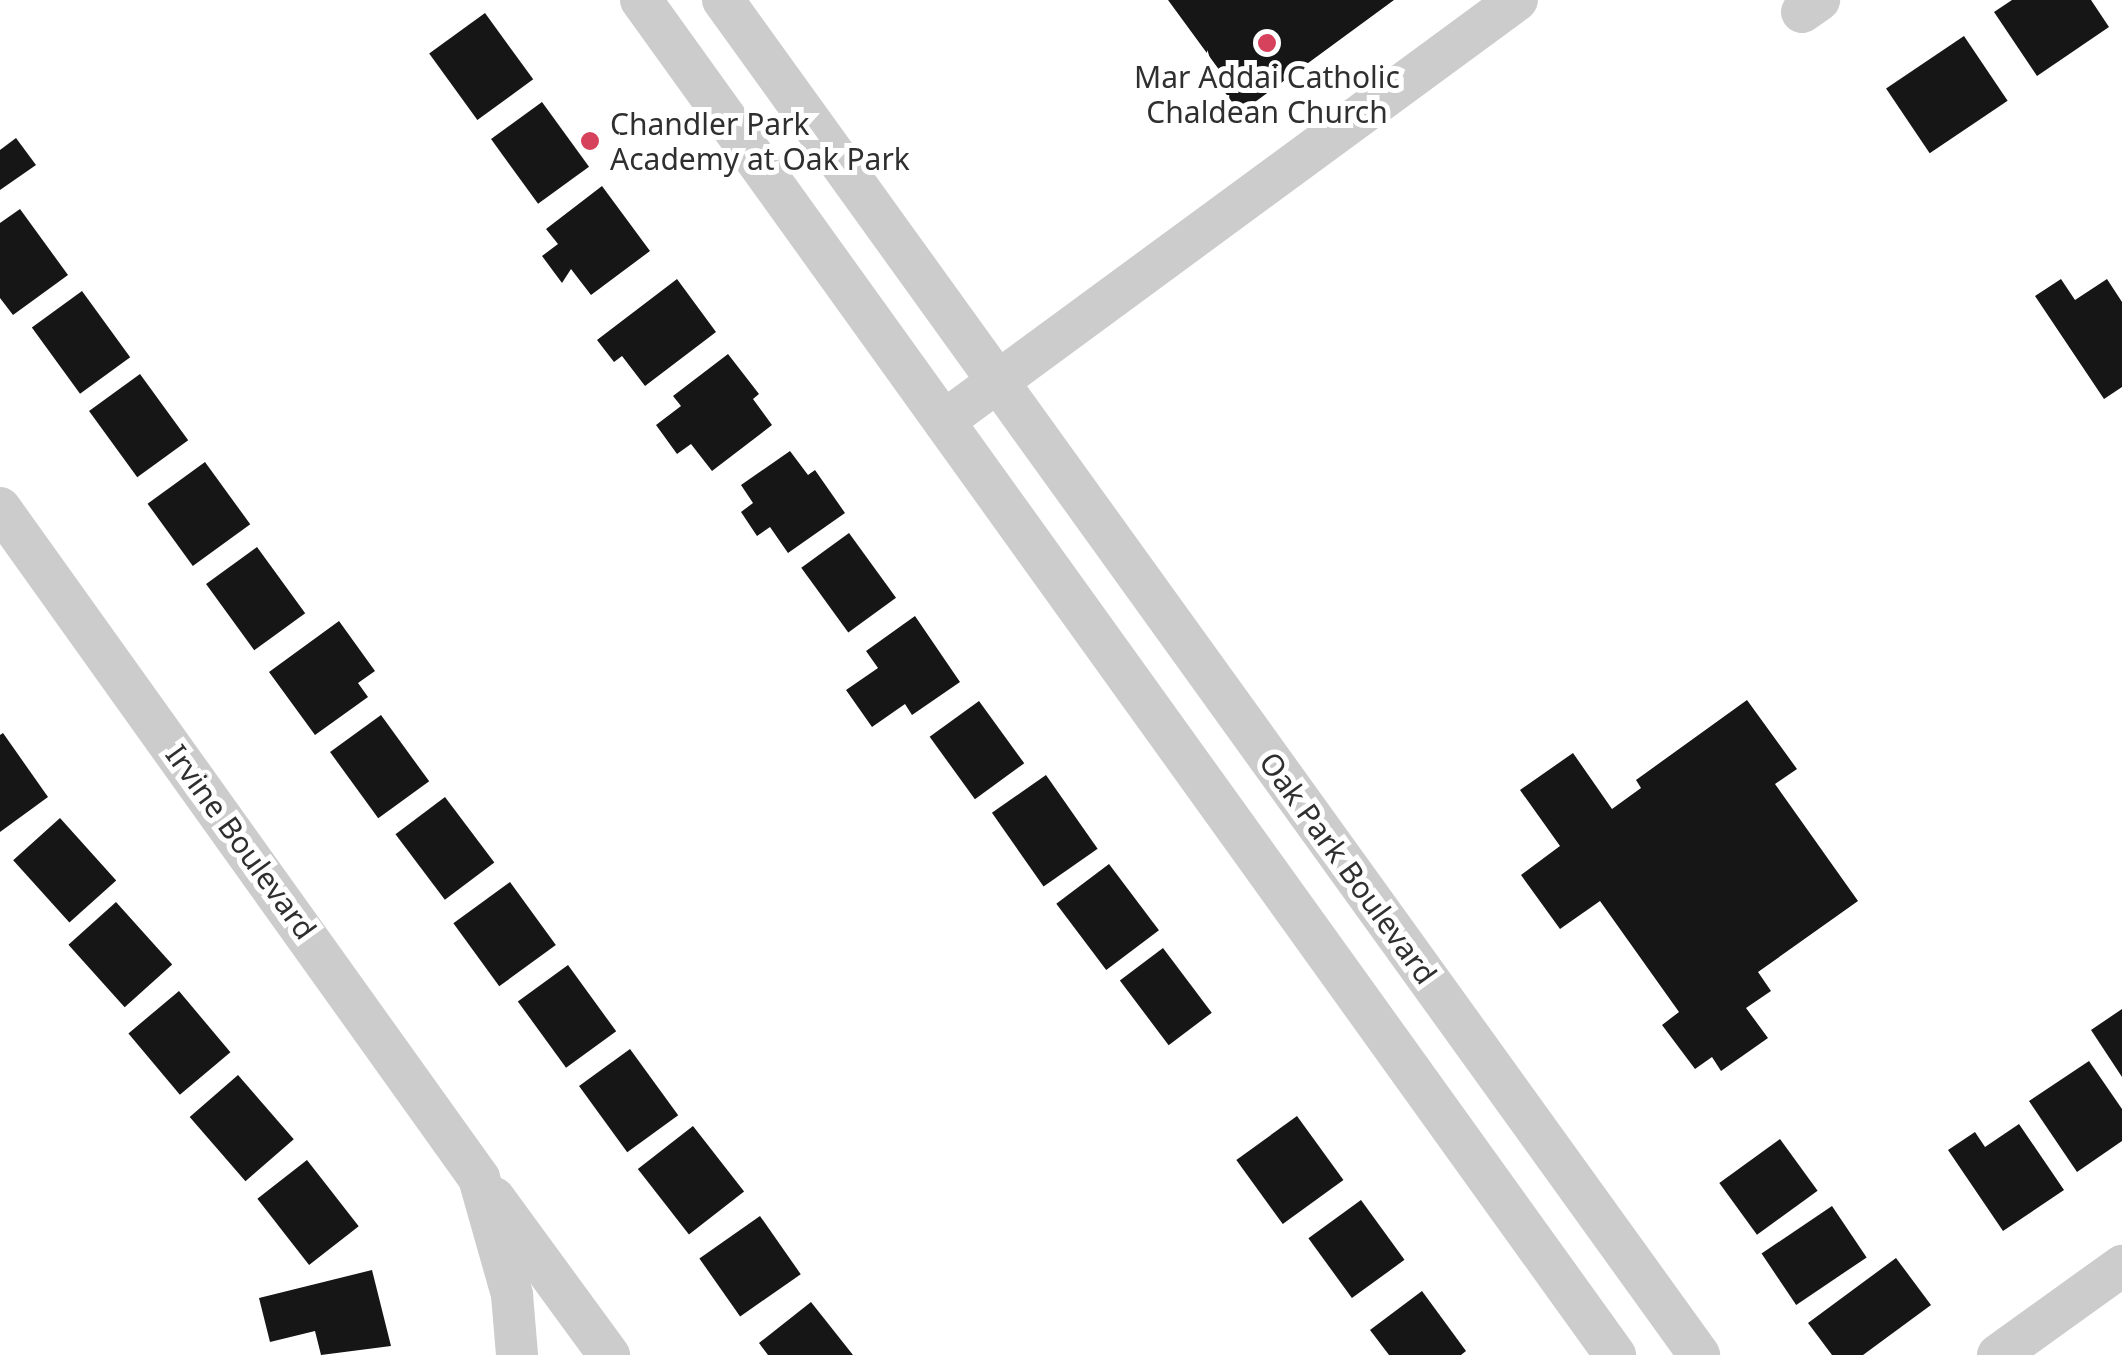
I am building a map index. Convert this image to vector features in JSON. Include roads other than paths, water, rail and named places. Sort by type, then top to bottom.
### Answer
[{"type":"street","name":"Oak Park Boulevard","points":[[723,0],[1699,1355]]},
{"type":"street","points":[[944,421],[1516,0]]},
{"type":"street","points":[[644,1],[1615,1355]]},
{"type":"street","name":"Irvine Boulevard","points":[[0,508],[609,1355]]},
{"type":"street","name":"Irvine Boulevard","points":[[479,1178],[512,1295],[517,1355]]},
{"type":"street","points":[[1998,1355],[2122,1266]]},
{"type":"place","name":"Mar Addai Catholic Chaldean Church","points":[[1267,43]]},
{"type":"place","name":"Chandler Park Academy at Oak Park","points":[[590,141]]}]
